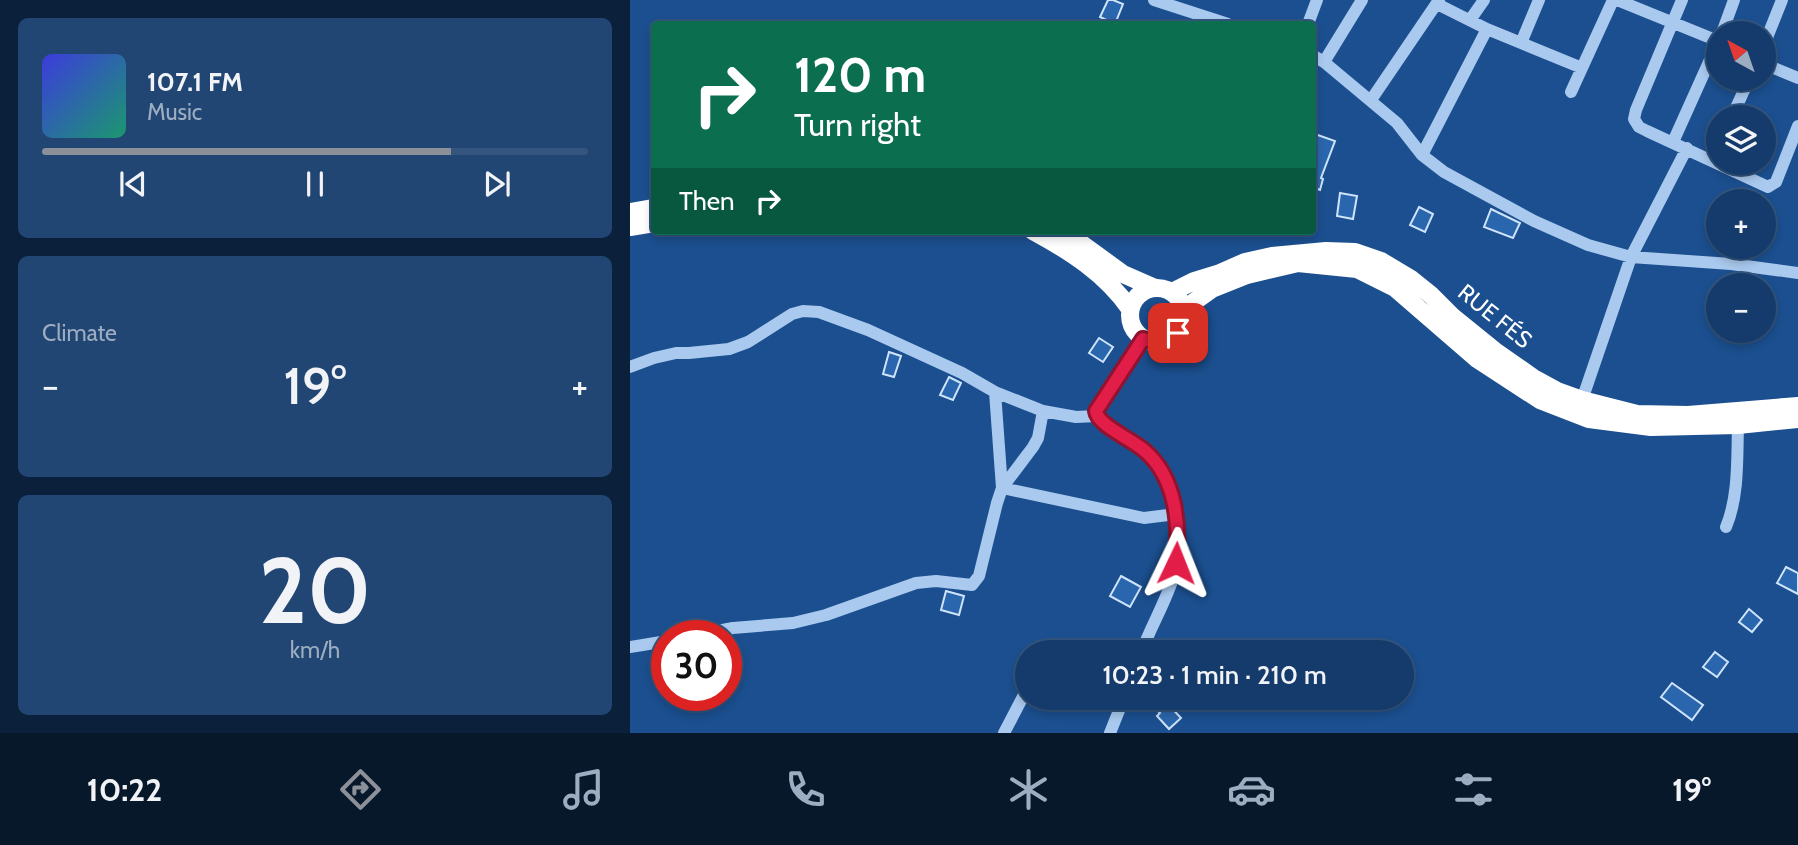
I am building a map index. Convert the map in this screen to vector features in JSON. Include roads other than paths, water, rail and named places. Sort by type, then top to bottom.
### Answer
[{"type":"highway","points":[[630,212],[651,208]]},
{"type":"highway","points":[[630,227],[651,224]]},
{"type":"highway","points":[[1040,235],[1098,273],[1130,309]]},
{"type":"highway","points":[[1070,235],[1124,274],[1164,290],[1181,300],[1184,322],[1178,333],[1167,341],[1143,339],[1130,321],[1130,309],[1135,299],[1144,291],[1164,290]]},
{"type":"highway","name":"RUE FÉS","points":[[1164,290],[1220,273],[1245,262],[1272,256],[1326,251],[1355,253],[1381,261],[1411,279],[1495,351],[1535,379],[1582,400],[1637,414],[1688,415],[1798,406]]},
{"type":"highway","name":"RUE FÉS","points":[[1184,309],[1212,289],[1247,275],[1298,263],[1357,269],[1395,288],[1477,359],[1540,400],[1589,419],[1651,428],[1738,425],[1798,419]]},
{"type":"street","points":[[1154,0],[1219,21]]},
{"type":"street","points":[[1309,21],[1317,0]]},
{"type":"street","points":[[1362,0],[1318,59],[1397,123],[1422,155],[1444,172],[1534,221],[1588,245],[1631,257],[1731,264],[1798,273]]},
{"type":"street","points":[[1470,20],[1483,0]]},
{"type":"street","points":[[1521,43],[1539,0]]},
{"type":"street","points":[[1571,92],[1615,0],[1706,36]]},
{"type":"street","points":[[1682,0],[1634,121],[1639,127],[1706,157]]},
{"type":"street","points":[[1726,21],[1734,0]]},
{"type":"street","points":[[1774,21],[1782,0]]},
{"type":"street","points":[[1371,100],[1438,2],[1487,29],[1582,68]]},
{"type":"street","points":[[1422,155],[1487,29]]},
{"type":"street","points":[[1673,142],[1706,68]]},
{"type":"street","points":[[1776,69],[1798,78]]},
{"type":"street","points":[[1744,175],[1770,187],[1776,181],[1798,127]]},
{"type":"street","points":[[1582,400],[1631,257],[1687,148]]},
{"type":"street","points":[[630,367],[676,353],[729,349],[748,342],[792,314],[803,311],[819,312],[868,330],[962,373],[995,392],[1043,411],[1076,417],[1097,411],[1143,339]]},
{"type":"street","points":[[995,392],[1002,488]]},
{"type":"street","points":[[742,627],[793,623],[826,615],[916,583],[936,581],[972,585],[979,576],[1002,488],[1038,438],[1043,411]]},
{"type":"street","points":[[1097,411],[1107,426],[1151,456],[1166,477],[1176,514],[1175,570],[1151,640]]},
{"type":"street","points":[[1726,527],[1735,489],[1738,425]]},
{"type":"street","points":[[1002,488],[1144,518],[1176,514]]},
{"type":"street","points":[[630,648],[651,644]]},
{"type":"street","points":[[1004,733],[1016,710]]},
{"type":"street","points":[[1110,733],[1119,710]]}]
